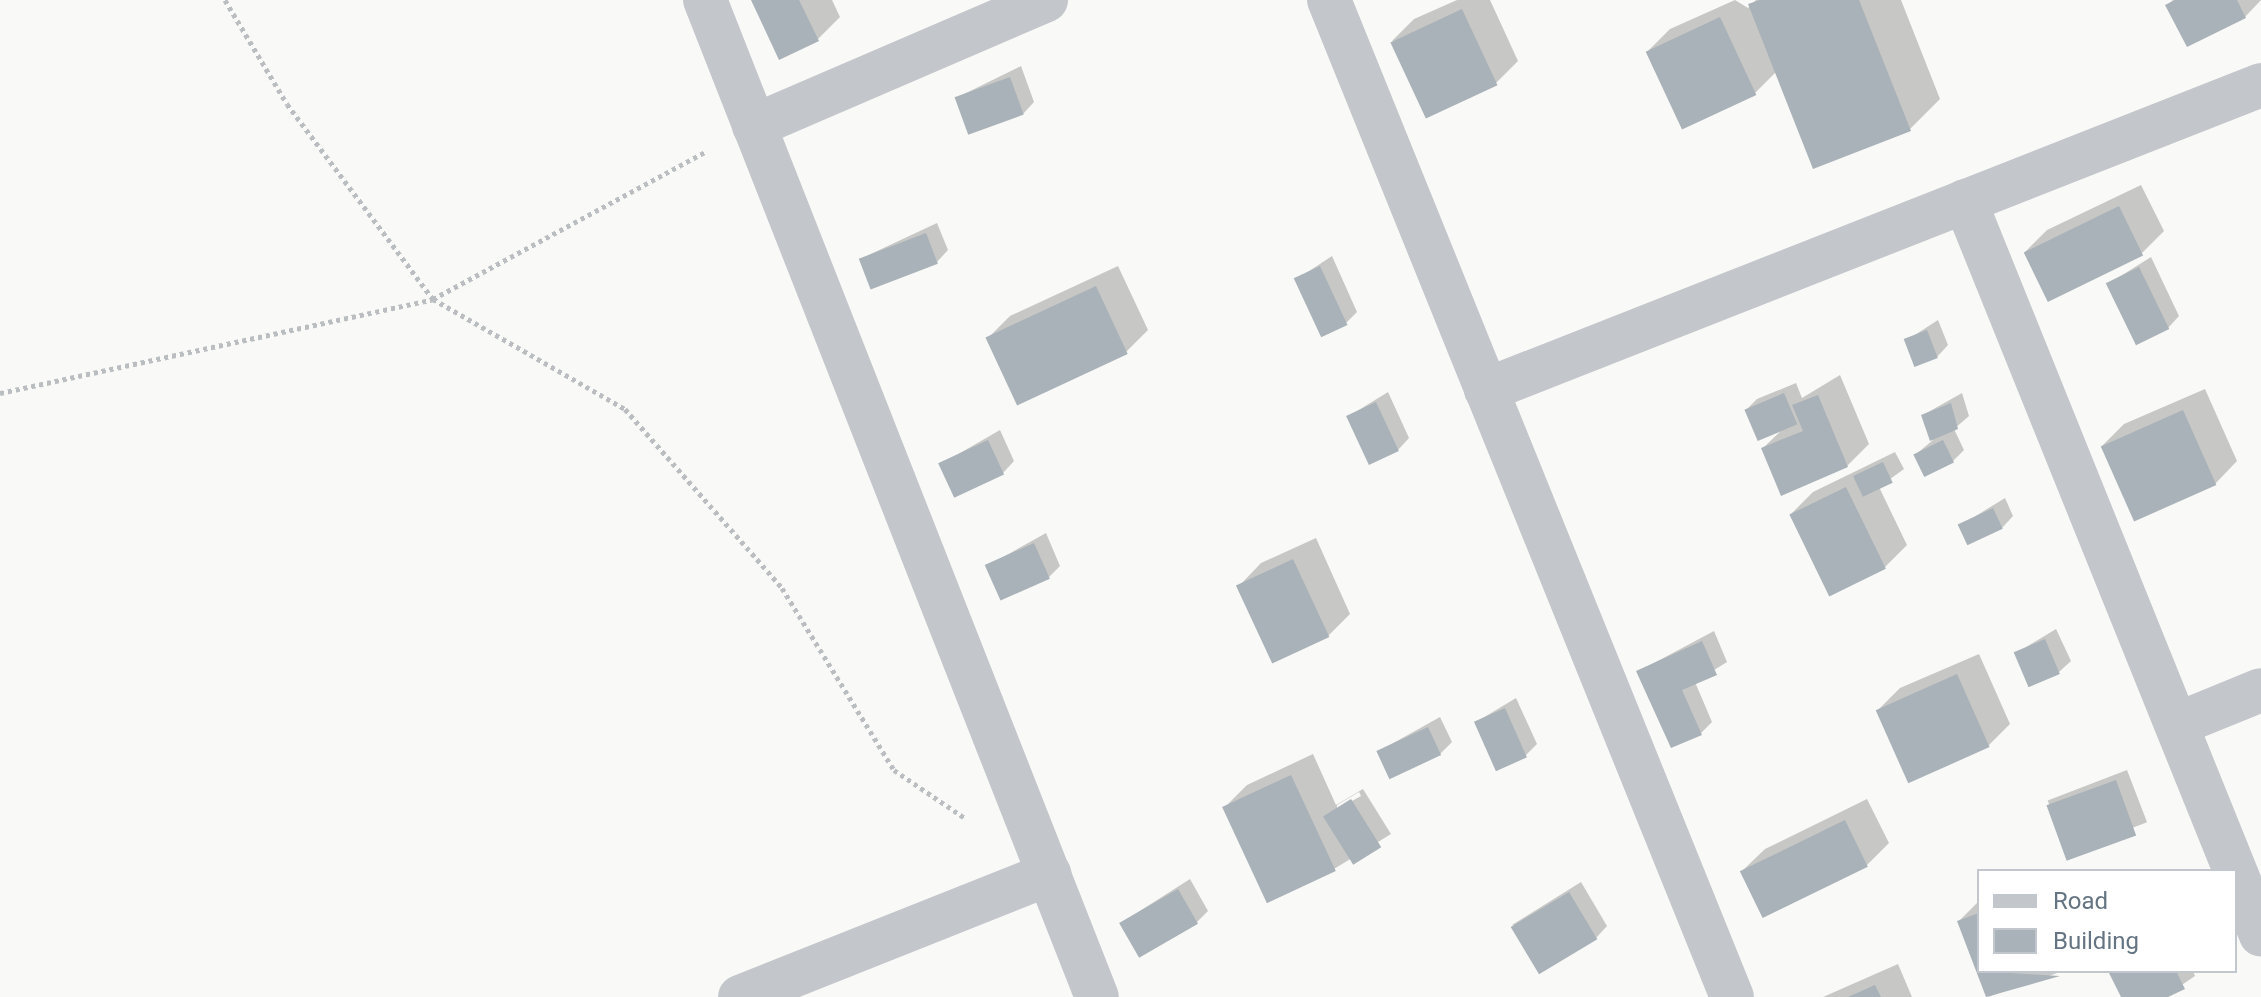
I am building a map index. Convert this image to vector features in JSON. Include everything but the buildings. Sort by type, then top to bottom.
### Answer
[{"type":"street","points":[[705,0],[1097,997]]},
{"type":"street","points":[[754,126],[1046,0]]},
{"type":"street","points":[[1329,0],[1732,997]]},
{"type":"street","points":[[1486,390],[2261,85]]},
{"type":"street","points":[[1965,201],[2180,723],[2236,869]]},
{"type":"street","points":[[2180,723],[2261,690]]},
{"type":"street","points":[[2237,872],[2261,935]]},
{"type":"street","points":[[740,997],[1049,874]]},
{"type":"path","points":[[225,0],[287,104],[433,299],[625,409],[782,588],[894,770],[971,822]]},
{"type":"path","points":[[0,393],[433,299],[754,126]]}]
